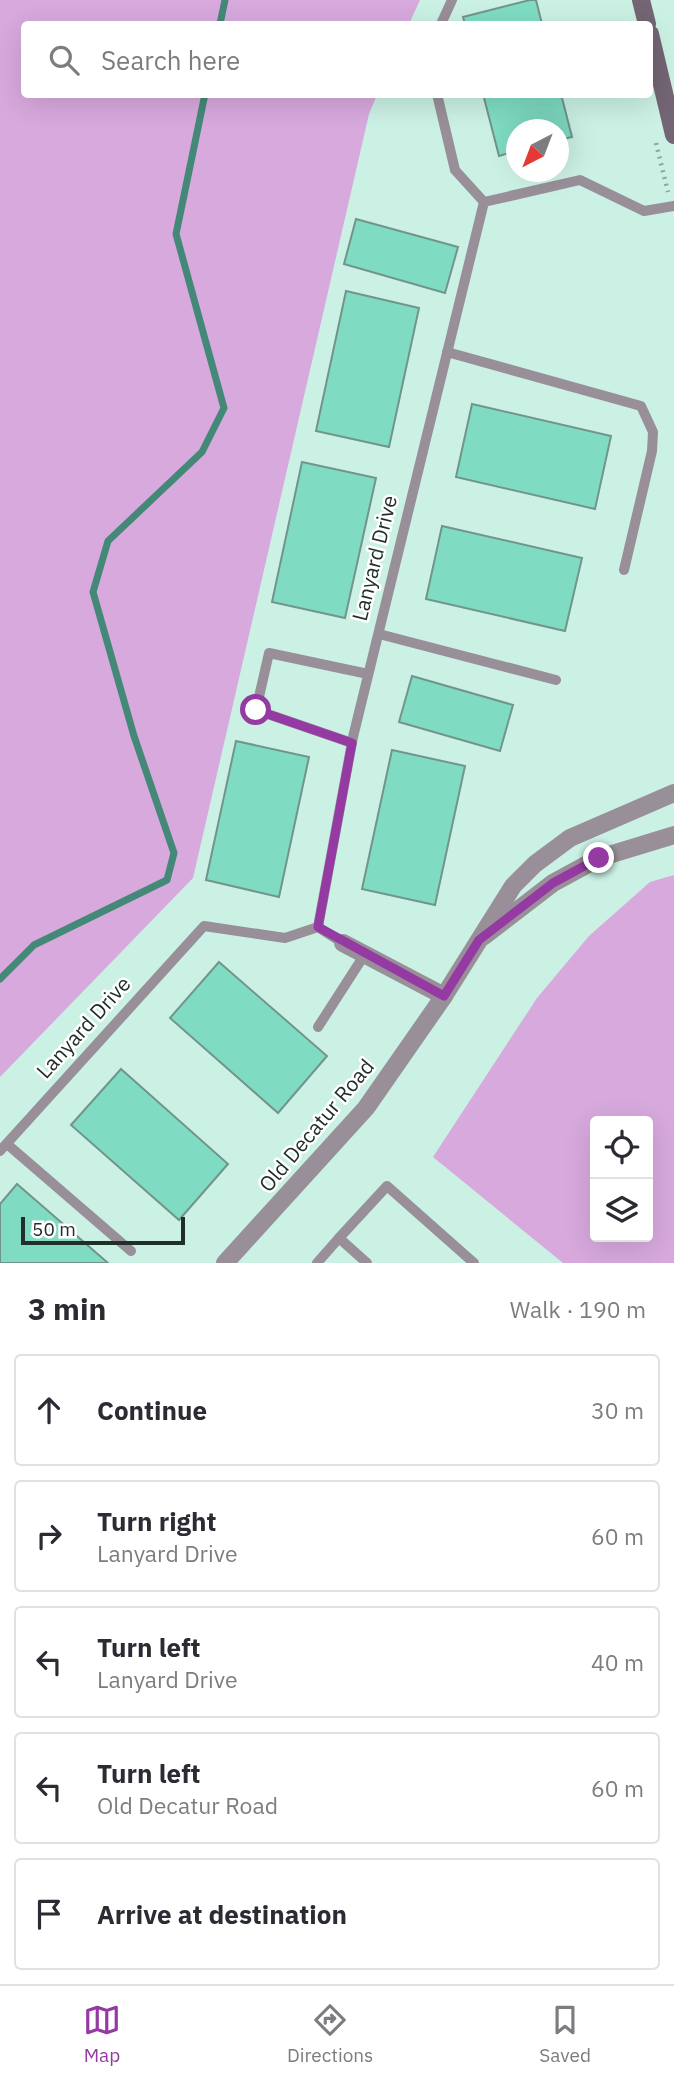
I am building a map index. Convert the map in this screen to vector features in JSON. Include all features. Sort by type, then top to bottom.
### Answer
[{"type":"main road","points":[[642,0],[646,21]]},
{"type":"main road","points":[[653,50],[674,135]]},
{"type":"street","name":"Old Decatur Road","points":[[225,1263],[366,1108],[444,996],[513,886],[535,863],[570,838],[674,793]]},
{"type":"street","name":"Old Decatur Road","points":[[479,940],[553,883],[587,864],[674,835]]},
{"type":"street","points":[[343,943],[444,996]]},
{"type":"lane","points":[[442,21],[452,0]]},
{"type":"lane","points":[[438,98],[455,170],[484,202],[580,180],[644,211],[674,206]]},
{"type":"lane","name":"Lanyard Drive","points":[[3,1147],[205,926],[285,939],[318,927],[352,743],[484,202]]},
{"type":"lane","points":[[447,352],[641,406],[653,432],[652,451],[624,570]]},
{"type":"lane","points":[[379,634],[556,680]]},
{"type":"lane","points":[[352,743],[256,710],[269,653],[368,674]]},
{"type":"lane","points":[[318,927],[343,943]]},
{"type":"lane","points":[[318,1027],[365,954]]},
{"type":"lane","points":[[3,1147],[131,1251]]},
{"type":"lane","points":[[317,1263],[387,1186],[474,1263]]},
{"type":"lane","points":[[339,1238],[367,1263]]},
{"type":"shaded area","points":[[0,0],[420,0],[410,21],[21,21],[21,98],[376,98],[369,114],[193,878],[0,1077]]},
{"type":"shaded area","points":[[674,875],[674,1263],[563,1263],[433,1157],[537,998],[589,936],[650,882]]},
{"type":"building","points":[[536,0],[541,21],[464,21],[463,17]]},
{"type":"building","points":[[484,98],[562,98],[567,119],[506,119],[506,154],[499,156]]},
{"type":"building","points":[[356,219],[458,247],[445,293],[344,264]]},
{"type":"building","points":[[346,291],[419,308],[389,447],[316,431]]},
{"type":"building","points":[[472,404],[611,436],[595,509],[456,477]]},
{"type":"building","points":[[302,462],[376,478],[345,618],[272,602]]},
{"type":"building","points":[[442,526],[582,558],[565,631],[426,599]]},
{"type":"building","points":[[412,676],[513,705],[500,751],[399,722]]},
{"type":"building","points":[[236,741],[309,757],[279,897],[206,880]]},
{"type":"building","points":[[392,750],[465,766],[435,905],[362,889]]},
{"type":"building","points":[[219,962],[327,1056],[278,1113],[170,1018]]},
{"type":"building","points":[[121,1069],[228,1164],[179,1220],[71,1125]]},
{"type":"building","points":[[17,1184],[108,1263],[0,1263],[0,1204]]},
{"type":"waterway","points":[[221,21],[225,0]]},
{"type":"waterway","points":[[0,979],[34,945],[167,880],[174,853],[134,736],[93,592],[108,541],[202,452],[224,408],[176,234],[204,98]]},
{"type":"route","points":[[256,710],[352,743],[318,927],[444,996],[479,940],[553,883],[599,858]]}]
